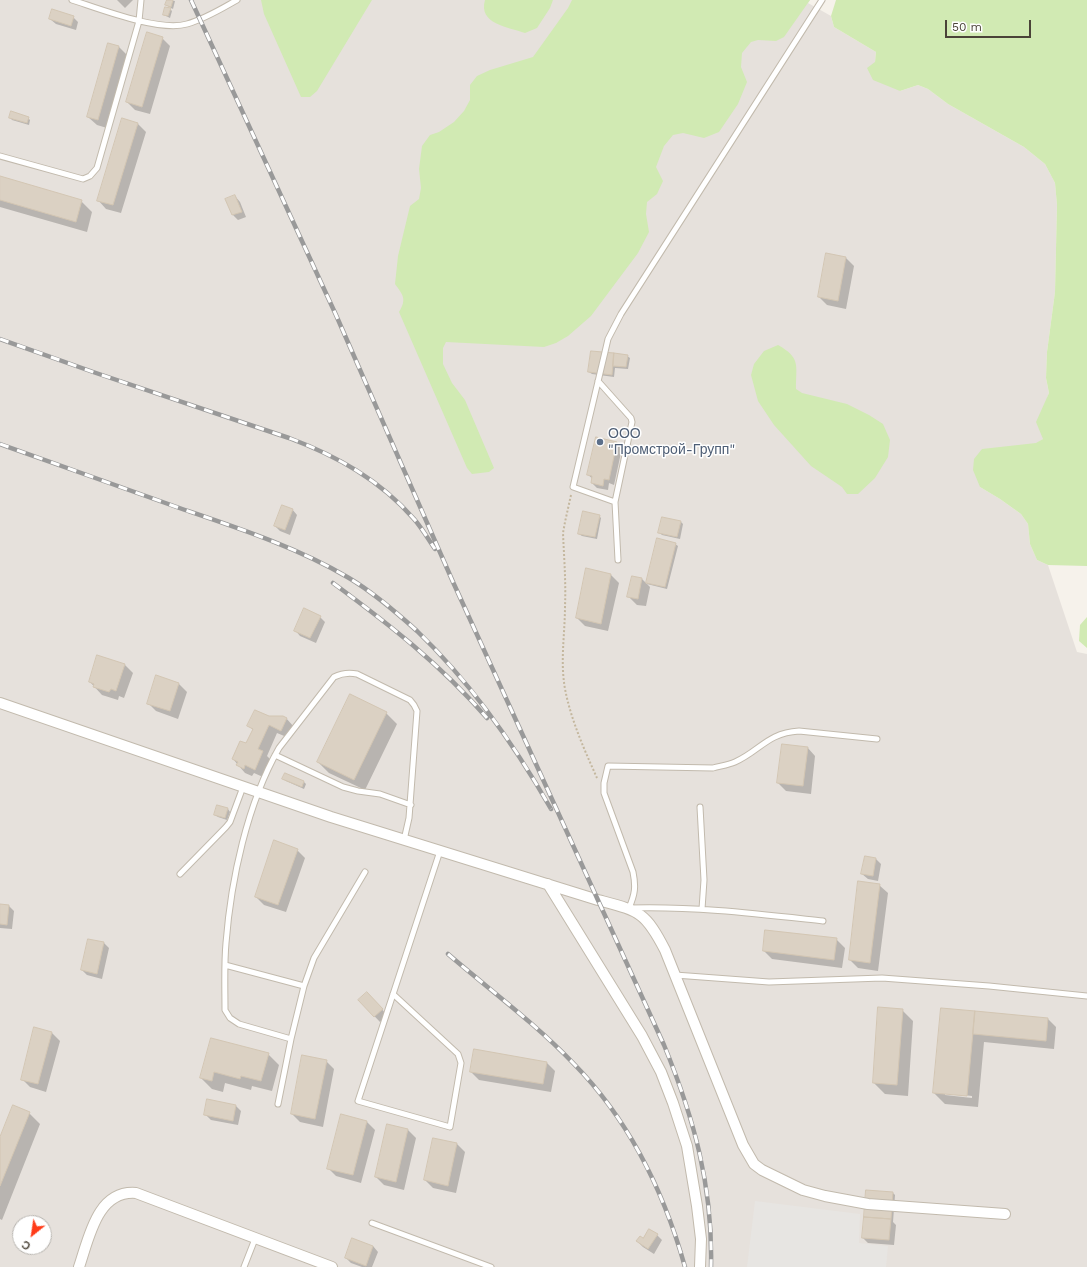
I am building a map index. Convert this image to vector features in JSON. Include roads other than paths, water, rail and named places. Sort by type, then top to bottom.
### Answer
[{"type":"street","points":[[0,704],[331,817],[629,908],[642,915],[656,932],[665,950],[743,1145],[754,1164],[762,1170],[803,1190],[843,1200],[868,1204],[1005,1214]]},
{"type":"street","points":[[548,884],[642,1036],[661,1072],[687,1146],[701,1239],[700,1267]]},
{"type":"street","points":[[79,1267],[98,1213],[111,1200],[126,1192],[136,1193],[332,1267]]},
{"type":"lane","points":[[72,0],[139,21],[161,25],[186,25],[211,15],[237,0]]},
{"type":"lane","points":[[0,156],[83,179],[90,176],[97,168],[139,21],[141,0]]},
{"type":"lane","points":[[616,502],[573,487],[608,339],[621,314],[822,0]]},
{"type":"lane","points":[[598,380],[631,418],[632,422],[616,502],[618,560]]},
{"type":"lane","points":[[291,1039],[239,1024],[230,1018],[225,1010],[226,944],[233,890],[249,818],[258,792],[275,755],[334,677],[344,673],[357,674],[410,700],[414,704],[417,711],[411,805],[404,840]]},
{"type":"lane","points":[[824,921],[702,909],[629,908],[634,896],[634,872],[604,794],[604,783],[608,766],[713,768],[736,762],[776,735],[787,732],[799,731],[877,739]]},
{"type":"lane","points":[[275,755],[343,787],[380,794],[411,805]]},
{"type":"lane","points":[[180,874],[226,827],[232,817],[243,787]]},
{"type":"lane","points":[[700,807],[704,880],[702,909]]},
{"type":"lane","points":[[393,994],[458,1054],[461,1063],[450,1127],[358,1101],[393,994],[440,851]]},
{"type":"lane","points":[[278,1104],[291,1039],[304,986],[314,958],[365,872]]},
{"type":"lane","points":[[225,965],[304,986]]},
{"type":"lane","points":[[676,975],[769,982],[882,978],[989,986],[1087,996]]},
{"type":"lane","points":[[372,1223],[491,1267]]},
{"type":"lane","points":[[244,1267],[255,1239]]},
{"type":"railway","points":[[191,0],[336,315],[453,582],[664,1045],[675,1072],[693,1126],[700,1153],[709,1209],[711,1267]]},
{"type":"railway","points":[[0,339],[289,438],[341,461],[372,481],[401,505],[414,519],[435,549]]},
{"type":"railway","points":[[0,444],[269,540],[310,557],[349,578],[384,603],[417,631],[456,672],[507,738],[551,809]]},
{"type":"railway","points":[[333,583],[414,646],[451,680],[487,718]]},
{"type":"railway","points":[[448,954],[529,1021],[559,1049],[594,1086],[612,1109],[628,1133],[655,1185],[667,1212],[685,1267]]},
{"type":"place","name":"ООО \"Промстрой-Групп\"","points":[[600,442]]}]
